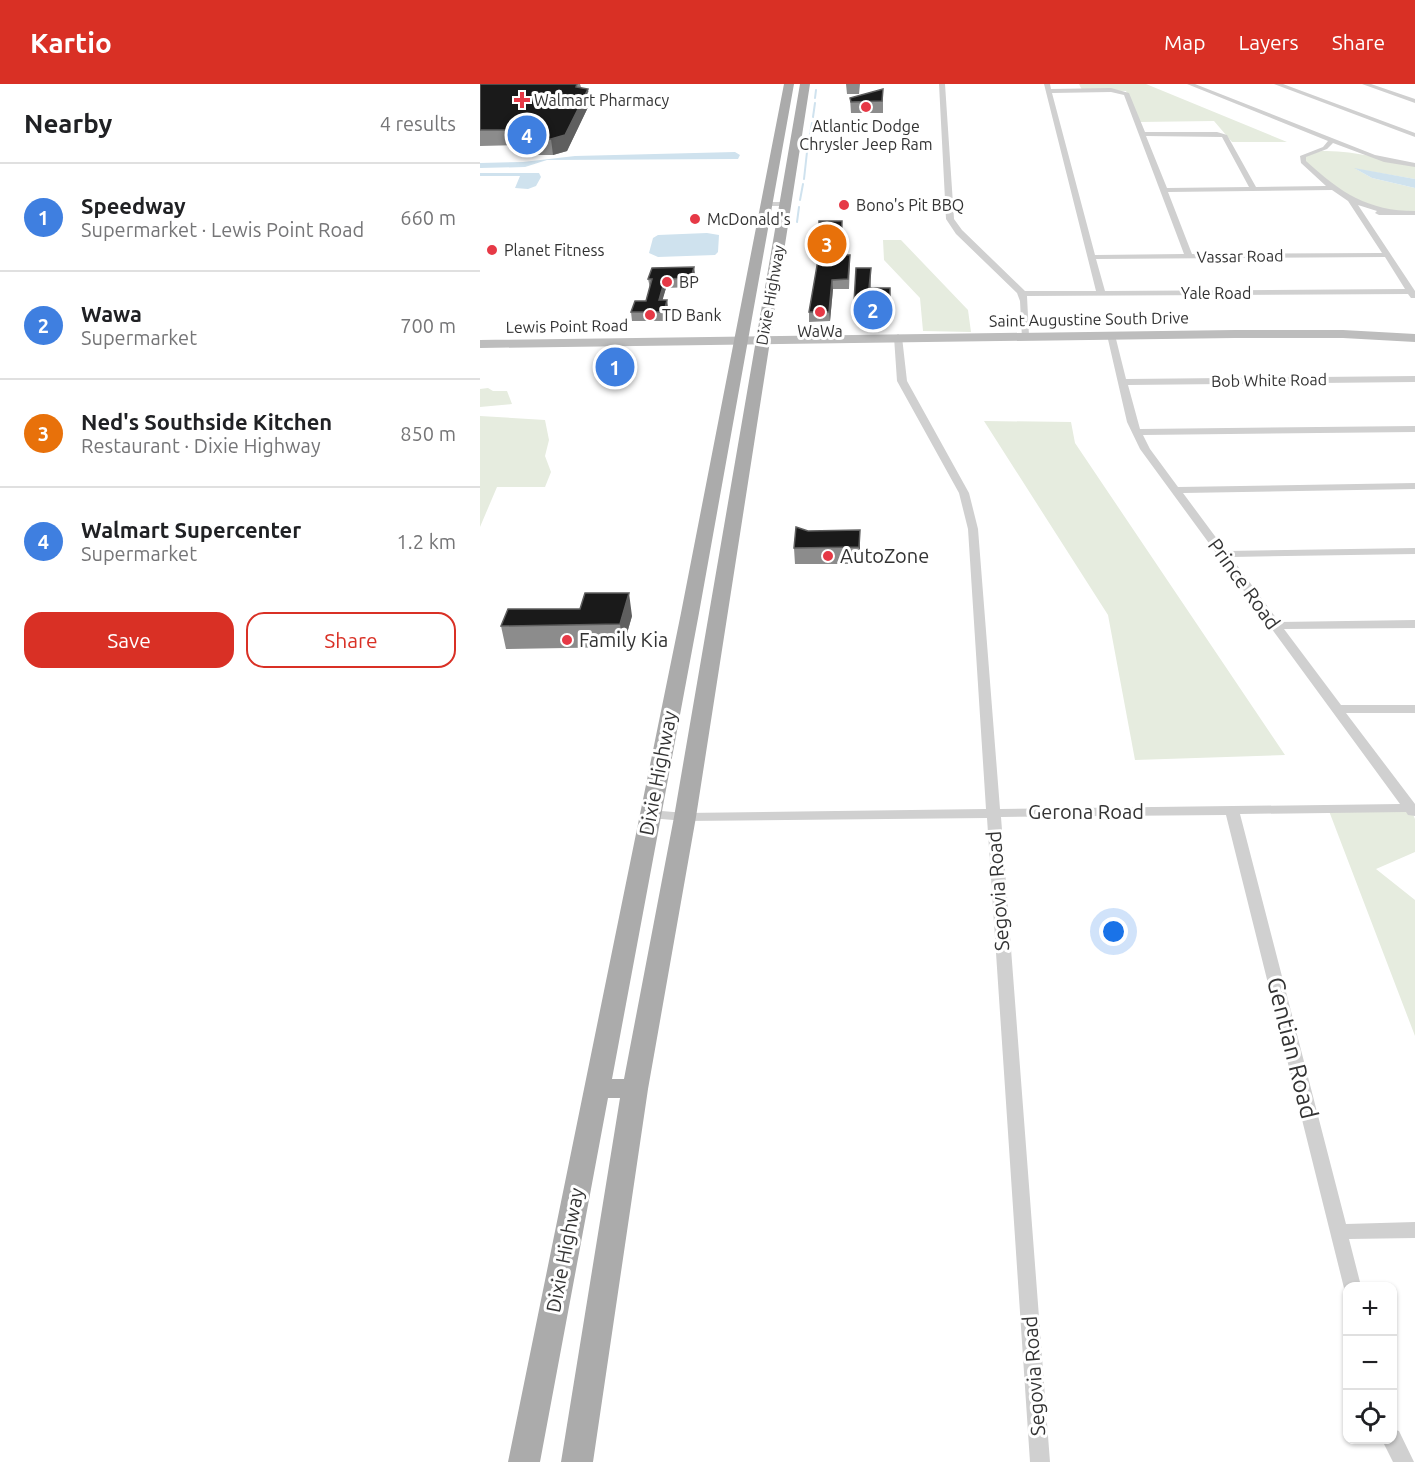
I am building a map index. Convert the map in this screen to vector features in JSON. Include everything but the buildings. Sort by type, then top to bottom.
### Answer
[{"type":"main road","name":"Dixie Highway","points":[[577,1462],[635,1089],[685,817],[746,435],[751,340],[766,204],[789,84]]},
{"type":"main road","name":"Dixie Highway","points":[[524,1462],[704,536],[785,204],[805,84]]},
{"type":"main road","points":[[704,536],[730,536]]},
{"type":"main road","points":[[597,1088],[635,1089]]},
{"type":"street","points":[[942,84],[950,219],[959,232],[1022,294],[1025,336]]},
{"type":"street","points":[[1190,84],[1372,156]]},
{"type":"street","points":[[1277,84],[1415,135]]},
{"type":"street","points":[[1365,84],[1415,101]]},
{"type":"street","points":[[1101,293],[1048,87],[1127,94],[1189,256]]},
{"type":"street","points":[[786,104],[802,104]]},
{"type":"street","points":[[1143,134],[1225,136],[1254,189]]},
{"type":"street","points":[[1332,140],[1329,146],[1306,154],[1302,161],[1362,215],[1413,294]]},
{"type":"street","points":[[1320,150],[1347,150],[1415,165]]},
{"type":"street","points":[[1164,190],[1333,188]]},
{"type":"street","points":[[1349,201],[1388,211],[1415,213]]},
{"type":"street","points":[[766,204],[785,204]]},
{"type":"street","points":[[1362,215],[1388,211]]},
{"type":"street","name":"Vassar Road","points":[[1092,257],[1388,255]]},
{"type":"street","name":"Yale Road","points":[[1022,294],[1413,294]]},
{"type":"street","name":"Saint Augustine South Drive","points":[[751,340],[1298,333],[1415,338]]},
{"type":"street","name":"Prince Road","points":[[1111,335],[1136,432],[1145,448],[1413,810]]},
{"type":"street","name":"Segovia Road","points":[[898,337],[902,381],[964,493],[973,529],[1040,1462]]},
{"type":"street","name":"Lewis Point Road","points":[[480,344],[751,340]]},
{"type":"street","name":"Bob White Road","points":[[1123,382],[1415,379]]},
{"type":"street","points":[[1136,432],[1415,429]]},
{"type":"street","points":[[1175,490],[1415,486]]},
{"type":"street","points":[[1222,554],[1415,550]]},
{"type":"street","points":[[1276,627],[1415,624]]},
{"type":"street","points":[[1337,710],[1415,709]]},
{"type":"street","name":"Gentian Road","points":[[1232,810],[1351,1282]]},
{"type":"street","name":"Gerona Road","points":[[650,814],[685,817],[992,812],[1413,810]]},
{"type":"street","points":[[1338,1232],[1415,1230]]},
{"type":"street","points":[[1395,1444],[1404,1462]]},
{"type":"shaded area","points":[[1079,84],[1146,84],[1287,142],[1232,142],[1214,121],[1139,122],[1126,91],[1082,90]]},
{"type":"shaded area","points":[[1322,151],[1357,154],[1415,164],[1415,179],[1356,169],[1372,178],[1415,188],[1415,212],[1391,212],[1356,204],[1301,159],[1309,153]]},
{"type":"shaded area","points":[[883,240],[901,240],[968,310],[971,332],[923,331],[920,298],[884,260]]},
{"type":"shaded area","points":[[488,388],[493,391],[507,391],[512,404],[480,407],[480,389]]},
{"type":"shaded area","points":[[480,416],[545,420],[549,440],[545,456],[551,472],[545,487],[497,487],[480,527]]},
{"type":"shaded area","points":[[984,421],[1071,422],[1075,443],[1285,755],[1135,760],[1108,615]]},
{"type":"shaded area","points":[[1410,807],[1415,819],[1415,852],[1376,869],[1415,900],[1415,1036],[1329,811]]},
{"type":"water","points":[[735,152],[740,155],[738,159],[547,160],[525,167],[480,168],[480,163],[523,162],[575,156]]},
{"type":"water","points":[[1354,168],[1415,179],[1415,188],[1372,178]]},
{"type":"water","points":[[480,173],[539,173],[541,177],[536,186],[528,189],[515,188],[520,176],[480,176]]},
{"type":"water","points":[[707,233],[719,235],[718,252],[715,255],[658,257],[649,253],[653,238],[658,235]]},
{"type":"waterway","points":[[815,98],[816,90]]},
{"type":"waterway","points":[[813,117],[815,103]]},
{"type":"waterway","points":[[808,146],[812,123]]},
{"type":"waterway","points":[[804,179],[807,152]]},
{"type":"waterway","points":[[800,200],[803,184]]},
{"type":"waterway","points":[[797,222],[799,207]]},
{"type":"place","name":"Walmart Pharmacy","points":[[522,100]]},
{"type":"place","name":"Atlantic Dodge Chrysler Jeep Ram","points":[[866,107]]},
{"type":"place","name":"Walmart Supercenter","points":[[527,135]]},
{"type":"place","name":"Bono's Pit BBQ","points":[[844,205]]},
{"type":"place","name":"McDonald's","points":[[695,219]]},
{"type":"place","name":"Ned's Southside Kitchen","points":[[827,244]]},
{"type":"place","name":"Planet Fitness","points":[[492,250]]},
{"type":"place","name":"BP","points":[[667,282]]},
{"type":"place","name":"Wawa","points":[[873,310]]},
{"type":"place","name":"WaWa","points":[[820,312]]},
{"type":"place","name":"TD Bank","points":[[650,315]]},
{"type":"place","name":"Speedway","points":[[615,367]]},
{"type":"place","name":"AutoZone","points":[[828,556]]},
{"type":"place","name":"Family Kia","points":[[567,640]]}]
